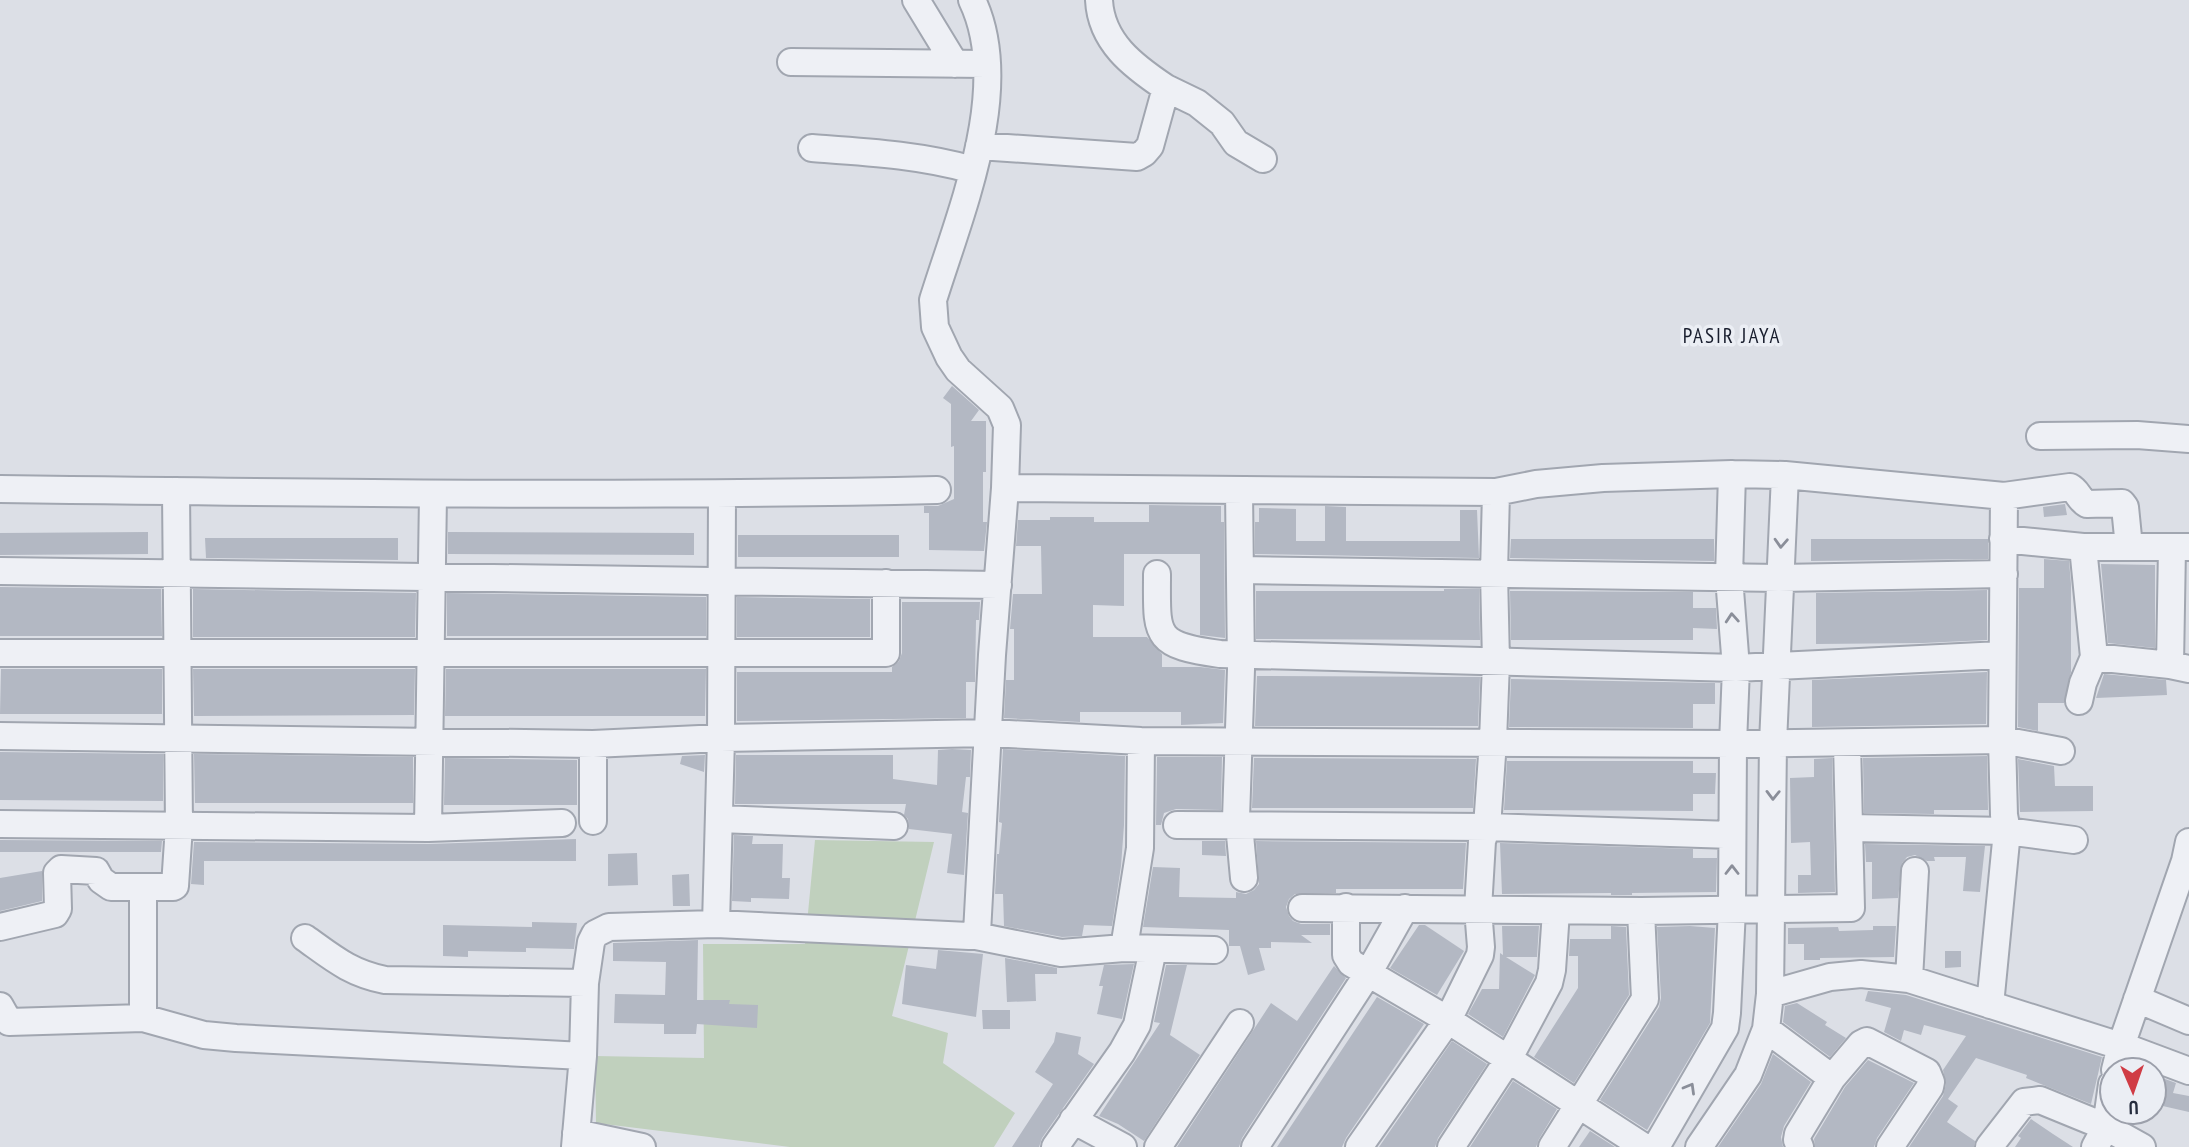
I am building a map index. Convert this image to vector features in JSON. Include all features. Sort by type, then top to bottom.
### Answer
[{"type":"street","points":[[916,0],[955,64]]},
{"type":"street","points":[[972,0],[981,19],[987,46],[984,117],[976,158],[932,311],[935,327],[949,357],[958,370],[992,399],[1005,419],[1005,488],[976,936]]},
{"type":"street","points":[[1099,0],[1100,17],[1110,39],[1146,75],[1197,103],[1222,123],[1236,144],[1263,159]]},
{"type":"street","points":[[791,62],[986,64]]},
{"type":"street","points":[[812,148],[944,162],[976,158],[1137,157],[1150,146],[1166,88]]},
{"type":"street","points":[[2040,436],[2137,435],[2189,439]]},
{"type":"street","points":[[1005,488],[1496,492],[1536,484],[1603,478],[1732,474],[1785,475],[2004,496],[2070,487],[2076,490],[2082,502],[2087,504],[2122,503],[2125,507],[2129,547]]},
{"type":"street","points":[[1656,1147],[1712,1053],[1725,1028],[1727,1013],[1732,909],[1735,667],[1729,577],[1732,474]]},
{"type":"street","points":[[1699,1147],[1747,1075],[1766,1029],[1770,994],[1773,743],[1785,475]]},
{"type":"street","points":[[0,489],[433,495],[722,495],[937,490]]},
{"type":"street","points":[[1239,490],[1240,655],[1236,819],[1239,824],[1244,878]]},
{"type":"street","points":[[0,928],[55,914],[58,909],[57,873],[61,869],[96,871],[101,880],[111,887],[175,886],[179,826],[176,491]]},
{"type":"street","points":[[1359,1147],[1448,1020],[1479,955],[1481,938],[1478,909],[1482,841],[1487,827],[1496,662],[1496,492]]},
{"type":"street","points":[[428,828],[433,495]]},
{"type":"street","points":[[716,924],[721,738],[722,495]]},
{"type":"street","points":[[1990,1005],[2007,831],[2004,815],[2001,654],[2004,496]]},
{"type":"street","points":[[2003,539],[2083,547],[2180,547],[2179,667],[2094,657]]},
{"type":"street","points":[[2079,701],[2094,657],[2083,547]]},
{"type":"street","points":[[1240,570],[1779,578],[2004,574]]},
{"type":"street","points":[[0,571],[998,585]]},
{"type":"street","points":[[1157,574],[1158,628],[1166,639],[1199,651],[1240,655],[1735,667],[2001,654]]},
{"type":"street","points":[[0,653],[886,653],[886,583]]},
{"type":"street","points":[[0,737],[593,744],[721,738],[990,733],[1141,741],[1733,744],[2002,740],[2061,751]]},
{"type":"street","points":[[1124,948],[1140,848],[1141,741]]},
{"type":"street","points":[[1302,908],[1641,911],[1851,908],[1847,743]]},
{"type":"street","points":[[593,744],[593,821]]},
{"type":"street","points":[[719,819],[894,825]]},
{"type":"street","points":[[0,824],[428,828],[562,823]]},
{"type":"street","points":[[1177,825],[1487,827],[1732,835]]},
{"type":"street","points":[[1851,828],[2007,831],[2074,840]]},
{"type":"street","points":[[2119,1056],[2185,861],[2189,842]]},
{"type":"street","points":[[1909,979],[1915,871]]},
{"type":"street","points":[[143,887],[143,1018]]},
{"type":"street","points":[[1346,907],[1348,959],[1448,1020],[1644,1147]]},
{"type":"street","points":[[1255,1147],[1369,972],[1405,908]]},
{"type":"street","points":[[1451,1147],[1508,1060],[1549,983],[1556,911]]},
{"type":"street","points":[[1552,1147],[1645,999],[1641,911]]},
{"type":"street","points":[[642,1147],[575,1140],[583,1056],[585,983],[591,942],[595,934],[609,927],[716,924],[976,936],[1061,953],[1124,948],[1214,950]]},
{"type":"street","points":[[305,938],[351,970],[363,976],[385,980],[585,983]]},
{"type":"street","points":[[1055,1147],[1122,1052],[1137,1025],[1153,949]]},
{"type":"street","points":[[1770,994],[1840,975],[1861,974],[1909,979],[1990,1005],[2113,1056]]},
{"type":"street","points":[[2137,999],[2189,1021]]},
{"type":"street","points":[[3,1022],[143,1018],[204,1035],[236,1038],[583,1056]]},
{"type":"street","points":[[1158,1147],[1240,1023]]},
{"type":"street","points":[[1766,1029],[1832,1078]]},
{"type":"street","points":[[1800,1147],[1798,1134],[1832,1078],[1861,1044],[1867,1041],[1872,1030],[1927,1072],[1931,1082],[1890,1147]]},
{"type":"street","points":[[1712,1053],[1747,1075]]},
{"type":"street","points":[[2168,1067],[2189,1071]]},
{"type":"street","points":[[1989,1147],[2024,1102],[2031,1100],[2040,1100],[2101,1137],[2142,1147]]},
{"type":"street","points":[[1073,1120],[1123,1147]]},
{"type":"green space","points":[[815,840],[934,842],[892,1016],[948,1033],[943,1063],[1015,1113],[994,1147],[790,1147],[596,1123],[595,1056],[704,1058],[703,944],[805,944]]},
{"type":"building","points":[[952,386],[979,410],[971,421],[986,421],[983,522],[987,522],[984,551],[929,550],[929,513],[924,513],[924,506],[938,506],[954,499],[951,404],[943,398]]},
{"type":"building","points":[[2065,504],[2067,515],[2044,517],[2043,507]]},
{"type":"building","points":[[1149,505],[1221,506],[1221,522],[1224,522],[1225,638],[1200,635],[1200,554],[1124,554],[1124,606],[1093,605],[1093,637],[1147,637],[1162,654],[1162,667],[1225,670],[1223,723],[1181,725],[1181,712],[1080,712],[1080,722],[1004,718],[1006,680],[1014,680],[1014,629],[1010,629],[1013,594],[1042,594],[1041,546],[1016,546],[1018,520],[1094,517],[1094,522],[1149,522]]},
{"type":"building","points":[[1325,506],[1346,507],[1346,541],[1460,541],[1460,510],[1477,510],[1479,558],[1255,554],[1255,522],[1259,522],[1259,508],[1296,509],[1296,541],[1325,541]]},
{"type":"building","points":[[148,532],[148,554],[0,555],[0,533]]},
{"type":"building","points":[[448,532],[694,533],[694,555],[448,554]]},
{"type":"building","points":[[738,535],[899,535],[899,557],[738,557]]},
{"type":"building","points":[[205,538],[398,538],[398,560],[206,558]]},
{"type":"building","points":[[1511,539],[1714,539],[1714,561],[1510,558]]},
{"type":"building","points":[[1811,539],[1988,539],[1988,559],[1811,561]]},
{"type":"building","points":[[2044,559],[2069,561],[2071,672],[2064,703],[2038,703],[2038,731],[2018,727],[2019,588],[2044,588]]},
{"type":"building","points":[[2101,564],[2155,565],[2155,648],[2108,643]]},
{"type":"building","points":[[0,587],[161,589],[162,636],[0,636]]},
{"type":"building","points":[[193,589],[416,593],[415,637],[193,637]]},
{"type":"building","points":[[1479,589],[1480,640],[1256,639],[1256,591]]},
{"type":"building","points":[[1987,590],[1987,640],[1816,644],[1816,593]]},
{"type":"building","points":[[1510,591],[1693,592],[1693,608],[1716,608],[1717,629],[1693,628],[1693,640],[1511,640]]},
{"type":"building","points":[[447,593],[706,597],[706,636],[447,636]]},
{"type":"building","points":[[737,597],[870,599],[870,637],[737,637]]},
{"type":"building","points":[[902,602],[980,602],[979,620],[976,620],[975,682],[966,682],[966,718],[737,721],[737,672],[892,672],[892,667],[899,661],[902,653]]},
{"type":"building","points":[[1,669],[162,669],[162,714],[0,714]]},
{"type":"building","points":[[193,669],[415,669],[414,715],[194,716]]},
{"type":"building","points":[[446,669],[706,669],[705,716],[445,716]]},
{"type":"building","points":[[1987,672],[1986,724],[1812,727],[1812,680]]},
{"type":"building","points":[[2104,674],[2166,680],[2167,695],[2096,698]]},
{"type":"building","points":[[1257,676],[1480,677],[1478,726],[1255,726]]},
{"type":"building","points":[[1511,679],[1715,683],[1715,704],[1693,704],[1693,728],[1509,727]]},
{"type":"building","points":[[1003,749],[1125,756],[1121,866],[1112,926],[1084,925],[1082,936],[1062,937],[1004,926],[1003,894],[995,894],[1002,823],[999,822]]},
{"type":"building","points":[[938,750],[971,750],[970,777],[966,777],[962,812],[968,813],[964,875],[947,873],[952,834],[909,829],[908,819],[904,815],[906,804],[735,804],[736,755],[893,755],[893,779],[937,785]]},
{"type":"building","points":[[0,752],[163,754],[163,801],[0,800]]},
{"type":"building","points":[[194,754],[413,757],[413,803],[195,803]]},
{"type":"building","points":[[705,755],[704,772],[680,764],[682,756]]},
{"type":"building","points":[[1987,756],[1988,810],[1934,810],[1934,814],[1864,813],[1863,758]]},
{"type":"building","points":[[1157,757],[1222,757],[1221,810],[1176,809],[1164,813],[1161,825],[1156,825]]},
{"type":"building","points":[[445,758],[577,760],[577,805],[444,805]]},
{"type":"building","points":[[1254,758],[1476,759],[1473,808],[1252,808]]},
{"type":"building","points":[[1832,758],[1835,892],[1798,893],[1798,875],[1811,875],[1810,842],[1791,843],[1790,778],[1814,777],[1814,759]]},
{"type":"building","points":[[2018,759],[2054,766],[2055,786],[2093,786],[2093,811],[2020,812]]},
{"type":"building","points":[[1507,761],[1693,761],[1693,773],[1716,773],[1715,794],[1693,794],[1693,811],[1504,810]]},
{"type":"building","points":[[734,835],[753,836],[752,844],[783,844],[782,878],[790,878],[789,899],[751,898],[751,902],[732,901]]},
{"type":"building","points":[[576,839],[576,861],[204,861],[204,885],[191,884],[194,842],[429,844]]},
{"type":"building","points":[[0,840],[162,841],[161,852],[0,852]]},
{"type":"building","points":[[1202,841],[1225,841],[1226,856],[1202,855]]},
{"type":"building","points":[[1256,841],[1466,843],[1463,889],[1336,889],[1336,893],[1295,894],[1286,907],[1293,921],[1301,924],[1330,924],[1330,935],[1301,935],[1312,943],[1271,942],[1271,948],[1259,948],[1265,970],[1248,975],[1240,946],[1229,946],[1229,930],[1143,927],[1153,867],[1180,868],[1179,897],[1236,898],[1236,892],[1246,894],[1259,884]]},
{"type":"building","points":[[1500,843],[1693,849],[1693,858],[1717,858],[1716,892],[1632,895],[1502,894]]},
{"type":"building","points":[[1865,844],[1985,846],[1980,892],[1963,891],[1966,857],[1934,857],[1935,861],[1927,861],[1915,855],[1907,857],[1902,863],[1898,898],[1872,899],[1872,862],[1866,862]]},
{"type":"building","points":[[637,853],[638,885],[608,886],[608,854]]},
{"type":"building","points":[[42,871],[42,901],[0,911],[0,878]]},
{"type":"building","points":[[689,874],[690,906],[673,906],[672,875]]},
{"type":"building","points":[[532,922],[577,923],[574,949],[468,951],[468,957],[443,956],[443,925],[532,927]]},
{"type":"building","points":[[1419,925],[1425,925],[1464,951],[1437,995],[1390,968]]},
{"type":"building","points":[[1502,926],[1539,926],[1537,957],[1506,957],[1535,975],[1503,1037],[1468,1014],[1482,989],[1499,989],[1500,953],[1503,955]]},
{"type":"building","points":[[1611,926],[1626,927],[1629,995],[1574,1083],[1534,1057],[1578,988],[1578,956],[1569,956],[1570,939],[1611,939]]},
{"type":"building","points":[[1873,926],[1896,926],[1894,957],[1804,960],[1804,944],[1788,944],[1788,928],[1838,927],[1839,931],[1873,930]]},
{"type":"building","points":[[1657,927],[1715,928],[1710,1023],[1647,1130],[1600,1100],[1659,1007],[1661,998]]},
{"type":"building","points":[[698,940],[697,1000],[730,1000],[729,1004],[758,1005],[757,1028],[697,1024],[696,1034],[664,1034],[664,1024],[614,1023],[615,994],[665,995],[666,962],[613,961],[613,943]]},
{"type":"building","points":[[938,950],[983,954],[976,1017],[902,1004],[906,965],[936,969]]},
{"type":"building","points":[[1945,951],[1961,951],[1961,967],[1945,968]]},
{"type":"building","points":[[1005,958],[1057,968],[1057,974],[1035,974],[1036,1001],[1007,1002]]},
{"type":"building","points":[[1134,964],[1122,1019],[1097,1014],[1104,965]]},
{"type":"building","points":[[1166,965],[1187,965],[1170,1035],[1200,1055],[1144,1141],[1118,1124],[1099,1116],[1160,1023],[1154,1022]]},
{"type":"building","points":[[1334,966],[1346,978],[1242,1138],[1239,1147],[1177,1147],[1271,1003],[1297,1021]]},
{"type":"building","points":[[1868,991],[1906,995],[2099,1056],[2091,1104],[2026,1078],[2027,1075],[1976,1058],[1948,1099],[1958,1106],[1947,1122],[1975,1141],[1974,1147],[1909,1147],[1943,1096],[1946,1084],[1943,1070],[1966,1036],[1924,1025],[1921,1035],[1904,1030],[1901,1041],[1884,1032],[1891,1008],[1865,1001]]},
{"type":"building","points":[[1377,997],[1424,1024],[1342,1147],[1277,1147]]},
{"type":"building","points":[[1797,1003],[1846,1038],[1830,1057],[1783,1022],[1785,1006]]},
{"type":"building","points":[[982,1010],[1010,1010],[1010,1029],[983,1029]]},
{"type":"building","points":[[1056,1032],[1081,1037],[1078,1054],[1094,1064],[1042,1138],[1039,1147],[1012,1147],[1053,1084],[1035,1072],[1054,1042]]},
{"type":"building","points":[[1452,1041],[1487,1064],[1438,1138],[1435,1147],[1379,1147]]},
{"type":"building","points":[[1773,1054],[1811,1082],[1784,1126],[1781,1137],[1783,1147],[1718,1147],[1761,1084]]},
{"type":"building","points":[[1868,1060],[1914,1083],[1877,1138],[1874,1147],[1815,1147],[1814,1139],[1845,1087]]},
{"type":"building","points":[[2168,1080],[2176,1083],[2173,1093],[2189,1096],[2189,1112],[2168,1107]]},
{"type":"building","points":[[1513,1081],[1557,1109],[1536,1147],[1470,1147]]},
{"type":"building","points":[[2031,1119],[2073,1147],[2015,1147],[2021,1138],[2018,1136]]},
{"type":"building","points":[[1590,1131],[1615,1147],[1579,1147]]},
{"type":"district","name":"PASIR JAYA","points":[[1732,335]]}]
